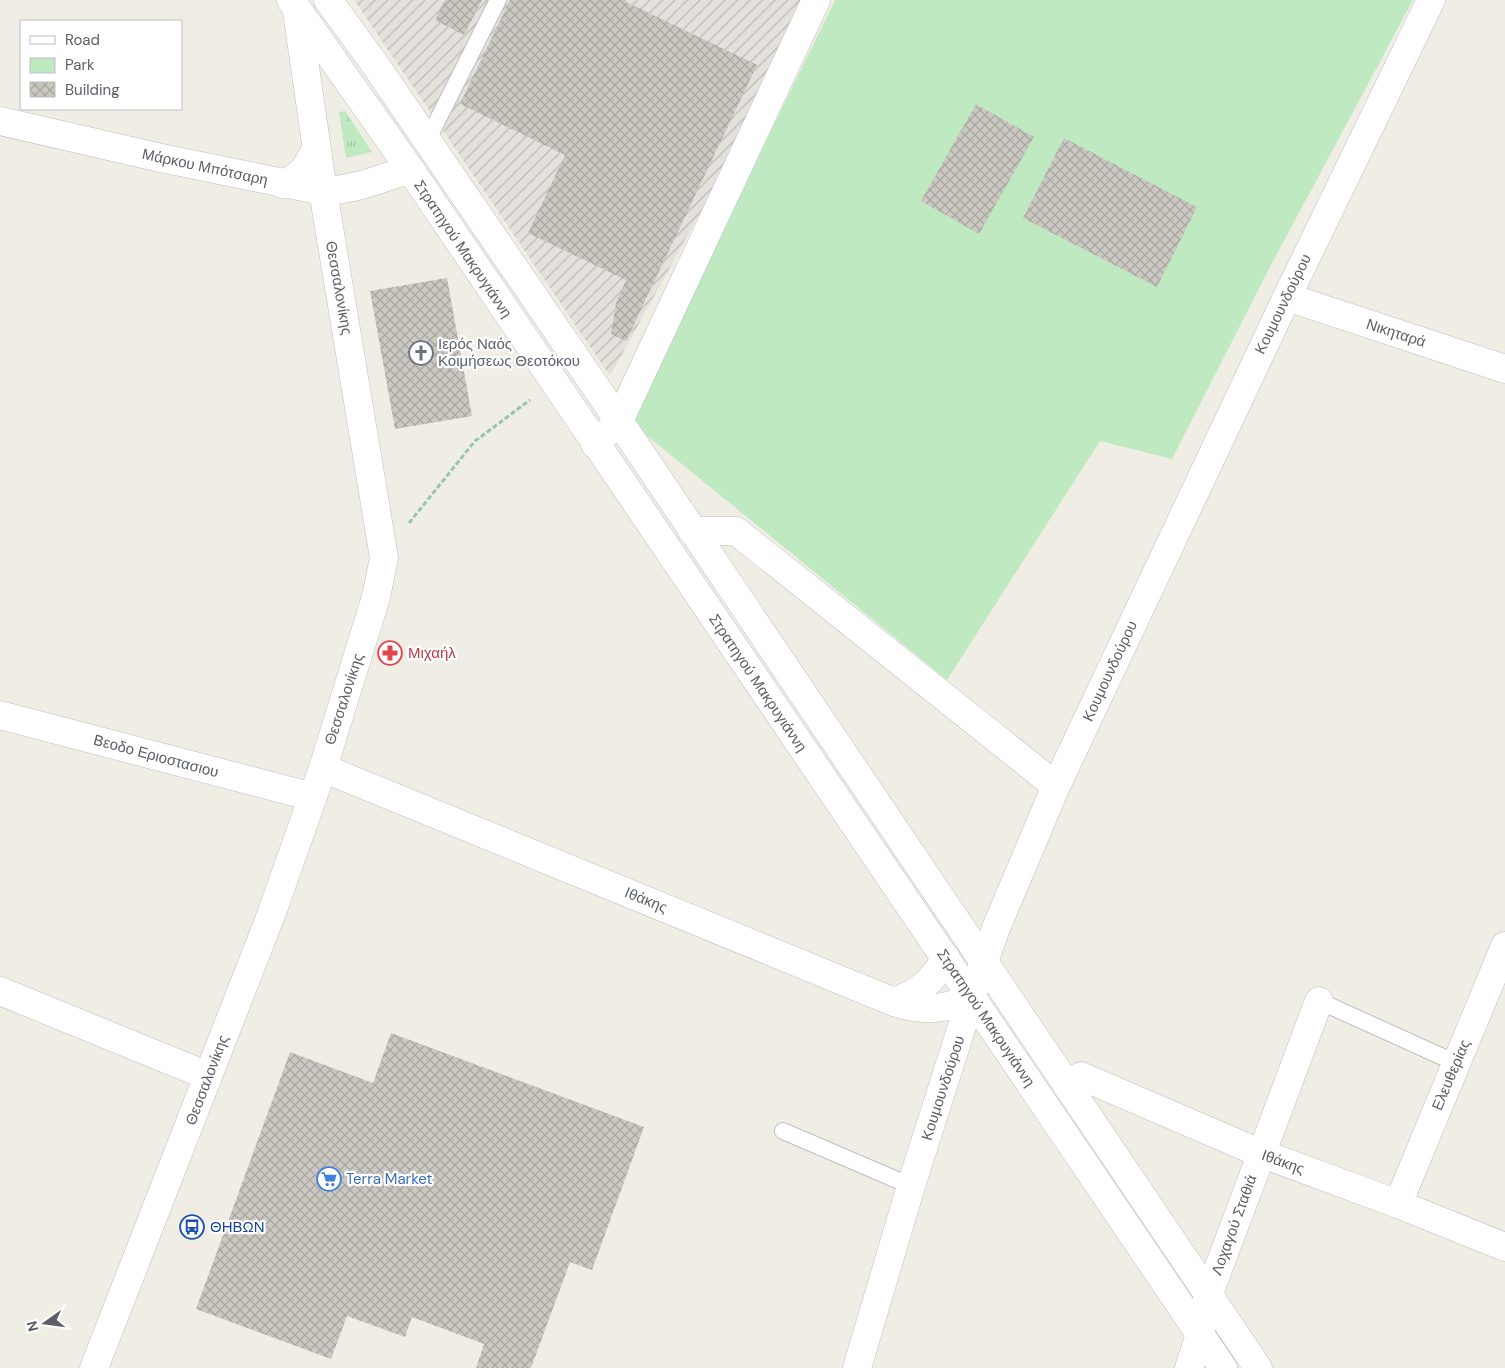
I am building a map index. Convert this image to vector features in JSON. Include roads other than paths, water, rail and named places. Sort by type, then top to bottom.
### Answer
[{"type":"street","name":"Στρατηγού Μακρυγιάννη","points":[[328,0],[427,141],[618,421],[1258,1368]]},
{"type":"street","name":"Κουμουνδούρου","points":[[857,1368],[911,1186],[983,961],[1056,786],[1287,297],[1431,0]]},
{"type":"street","name":"Στρατηγού Μακρυγιάννη","points":[[297,3],[595,444],[972,995],[1223,1368]]},
{"type":"street","name":"Θεσσαλονίκης","points":[[94,1368],[271,915],[313,797],[376,597],[384,558],[322,191],[297,3]]},
{"type":"street","points":[[595,444],[618,421],[810,3]]},
{"type":"street","name":"Μάρκου Μπότσαρη","points":[[0,121],[282,184],[322,191],[344,190],[410,169]]},
{"type":"street","points":[[282,184],[295,179],[306,170],[316,149]]},
{"type":"street","name":"Νικηταρά","points":[[1287,297],[1505,369]]},
{"type":"street","points":[[692,530],[736,531],[1056,786]]},
{"type":"street","name":"Βεοδο Εριοστασιου","points":[[0,715],[313,797]]},
{"type":"street","name":"Ιθάκης","points":[[322,768],[911,1008],[928,1009],[953,1005],[972,995]]},
{"type":"street","name":"Ελευθερίας","points":[[1398,1204],[1505,946]]},
{"type":"street","points":[[894,1002],[917,992],[931,982],[946,958]]},
{"type":"street","points":[[0,991],[208,1076]]},
{"type":"street","name":"Λοχαγού Σταθιά","points":[[1189,1368],[1200,1334],[1208,1296],[1260,1153],[1319,1001]]},
{"type":"street","name":"Ιθάκης","points":[[1067,1086],[1081,1076],[1260,1153],[1398,1204],[1505,1247]]},
{"type":"lane","points":[[427,141],[498,0]]},
{"type":"lane","points":[[1319,1001],[1456,1063]]},
{"type":"lane","points":[[783,1131],[911,1186]]},
{"type":"place","name":"Ιερός Ναός Κοιμήσεως Θεοτόκου","points":[[421,353]]},
{"type":"place","name":"Μιχαήλ","points":[[390,653]]},
{"type":"place","name":"Terra Market","points":[[329,1179]]},
{"type":"place","name":"ΘΗΒΩΝ","points":[[192,1227]]}]
